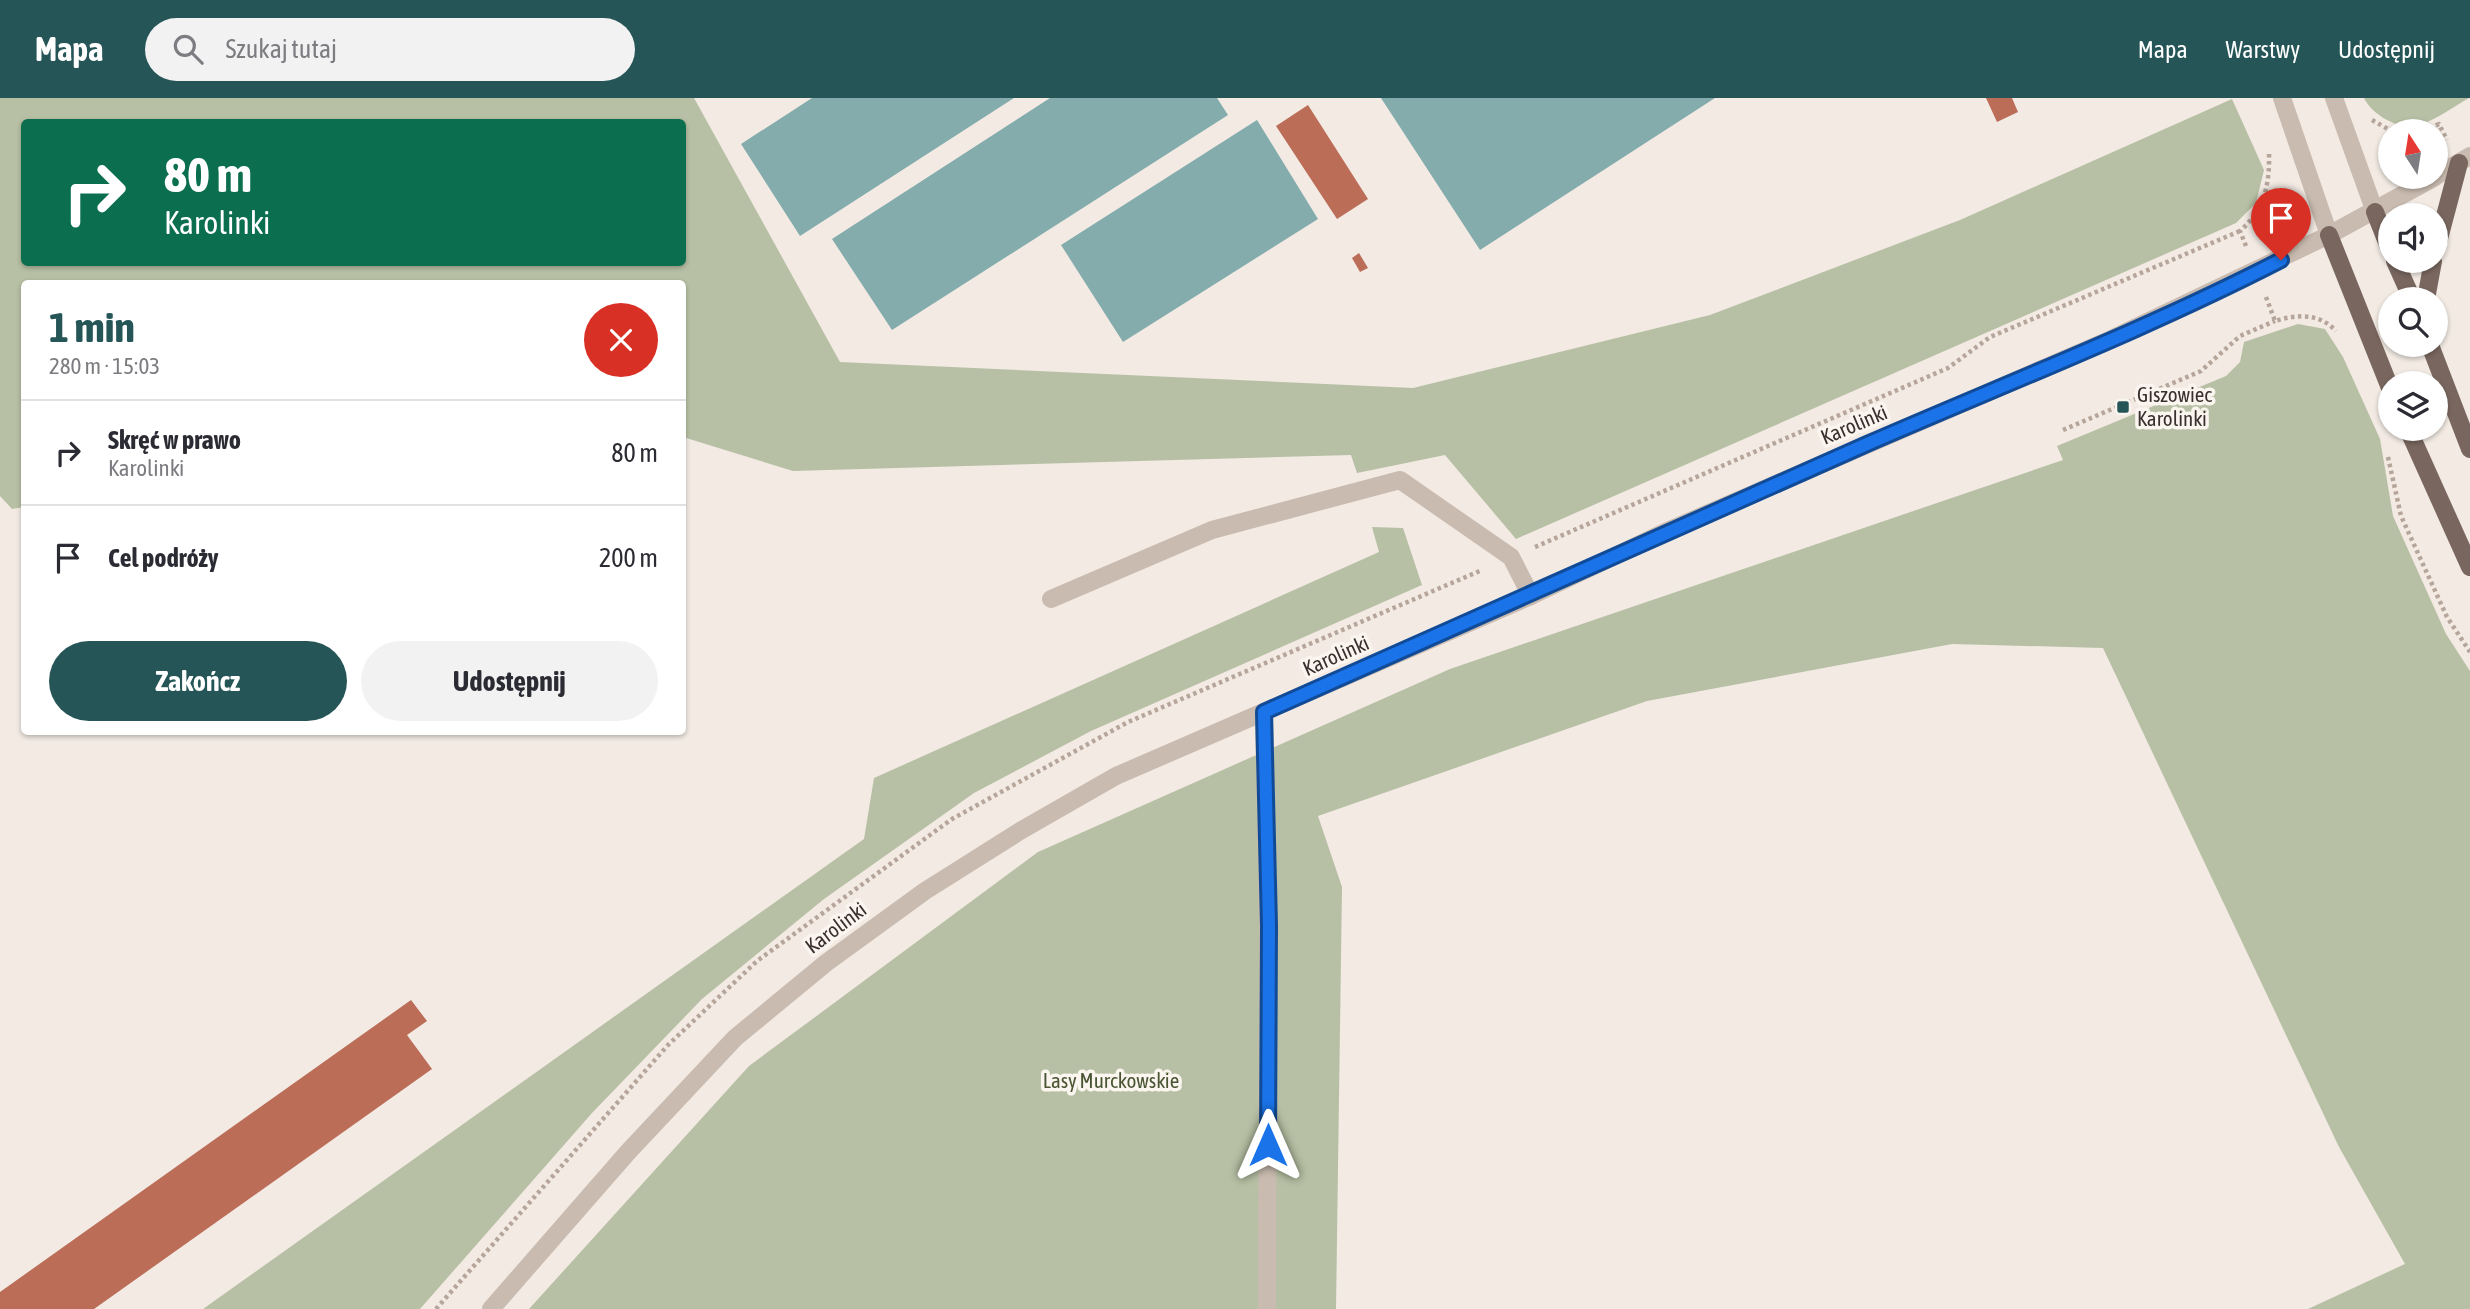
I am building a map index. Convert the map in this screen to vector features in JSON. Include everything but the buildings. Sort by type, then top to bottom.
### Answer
[{"type":"main road","points":[[2448,212],[2465,159]]},
{"type":"main road","points":[[2375,212],[2378,220]]},
{"type":"main road","points":[[2329,235],[2383,371]]},
{"type":"main road","points":[[2435,357],[2470,449]]},
{"type":"main road","points":[[2412,441],[2470,567]]},
{"type":"street","points":[[2282,98],[2329,235]]},
{"type":"street","points":[[2334,98],[2375,212]]},
{"type":"street","name":"Karolinki","points":[[2448,169],[2465,159]]},
{"type":"street","name":"Karolinki","points":[[491,1309],[628,1152],[734,1038],[826,962],[925,891],[1020,831],[1116,776],[1531,596],[1665,532],[2107,341],[2257,272],[2375,212],[2414,189]]},
{"type":"street","points":[[1051,599],[1212,530],[1400,480],[1511,557],[1531,596]]},
{"type":"street","points":[[1264,712],[1269,926],[1267,1309]]},
{"type":"path","points":[[2366,114],[2378,122]]},
{"type":"path","points":[[2063,430],[2201,371],[2240,336],[2275,321]]},
{"type":"path","points":[[2385,445],[2400,516],[2447,617],[2470,652]]},
{"type":"green space","points":[[0,98],[694,98],[840,362],[1413,388],[1710,315],[1960,220],[2232,99],[2264,170],[2256,203],[2236,223],[1516,539],[1445,455],[1357,473],[1351,455],[793,471],[686,438],[686,280],[21,280],[21,508],[12,509],[0,496]]},
{"type":"green space","points":[[2364,98],[2469,98],[2435,119],[2386,119]]},
{"type":"green space","name":"Lasy Murckowskie","points":[[2298,324],[2325,329],[2343,357],[2378,435],[2393,516],[2446,634],[2470,671],[2470,1309],[2308,1309],[2405,1264],[2339,1147],[2103,648],[1952,644],[1647,701],[1318,816],[1342,887],[1336,1309],[529,1309],[749,1066],[1038,852],[1450,669],[2063,460],[2057,446],[2226,376],[2240,362],[2244,342]]},
{"type":"green space","points":[[1372,527],[1403,528],[1422,585],[1091,731],[974,793],[824,899],[702,999],[592,1113],[420,1309],[203,1309],[864,839],[874,778],[1379,552]]},
{"type":"water","points":[[812,98],[1014,98],[800,236],[741,144]]},
{"type":"water","points":[[1050,98],[1217,98],[1228,115],[892,330],[832,239]]},
{"type":"water","points":[[1381,98],[1715,98],[1480,250]]},
{"type":"water","points":[[1257,120],[1318,219],[1123,342],[1061,245]]},
{"type":"place","name":"Giszowiec Karolinki","points":[[2123,407]]},
{"type":"route","points":[[1268,1145],[1269,926],[1264,712],[1531,596],[1665,532],[2107,341],[2281,260]]}]
